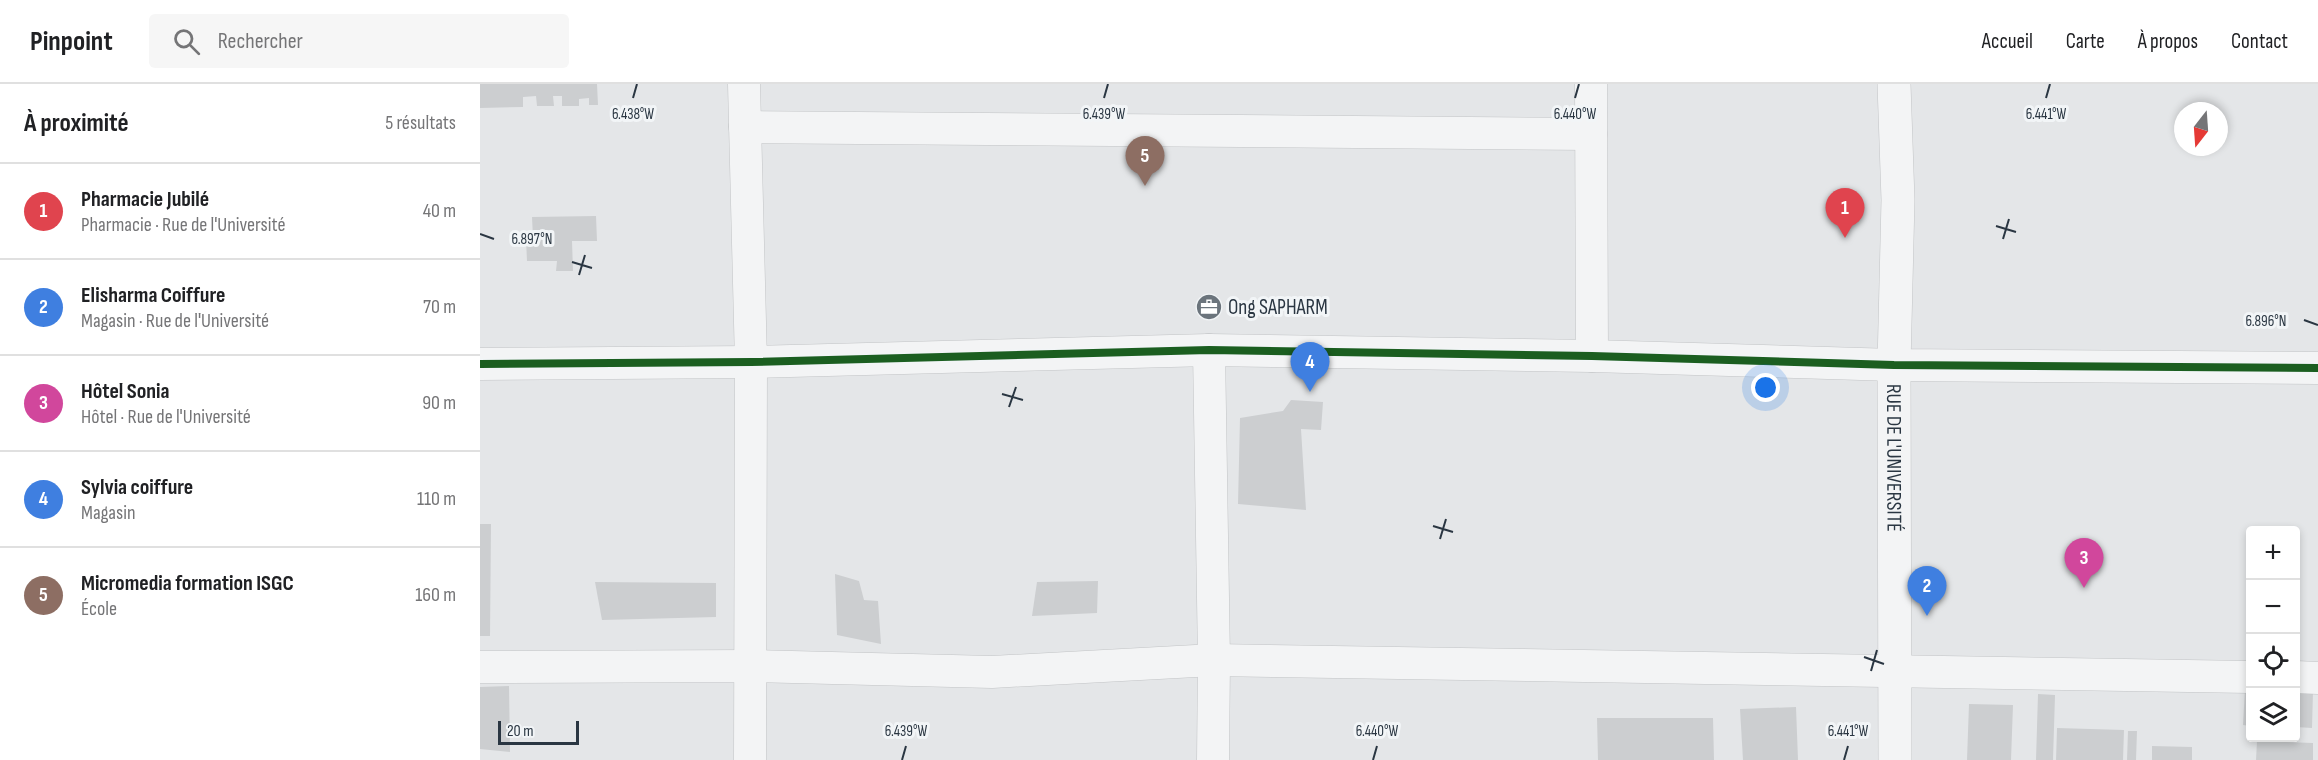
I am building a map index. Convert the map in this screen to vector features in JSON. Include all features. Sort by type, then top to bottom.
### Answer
[{"type":"street","points":[[744,84],[751,362],[750,760]]},
{"type":"street","points":[[1591,84],[1592,356]]},
{"type":"street","name":"RUE DE L'UNIVERSITÉ","points":[[1894,84],[1898,200],[1894,365],[1895,760]]},
{"type":"street","points":[[745,127],[1591,134]]},
{"type":"street","points":[[480,364],[751,362],[1209,350],[1592,356],[1894,365],[2318,368]]},
{"type":"street","points":[[1209,350],[1214,660],[1213,760]]},
{"type":"street","points":[[480,667],[751,666],[992,672],[1214,660],[2246,676]]},
{"type":"street","points":[[2300,677],[2318,678]]},
{"type":"building","points":[[480,84],[597,84],[598,105],[589,105],[589,98],[579,99],[579,106],[562,106],[562,96],[553,96],[554,106],[537,106],[536,96],[523,97],[523,107],[480,108]]},
{"type":"building","points":[[596,216],[597,241],[572,241],[573,271],[556,271],[557,261],[527,261],[526,239],[533,238],[532,217]]},
{"type":"building","points":[[1291,400],[1323,402],[1321,430],[1301,429],[1306,510],[1238,504],[1240,418],[1283,411]]},
{"type":"building","points":[[480,524],[491,524],[490,636],[480,636]]},
{"type":"building","points":[[835,574],[859,581],[864,600],[878,601],[881,644],[837,635]]},
{"type":"building","points":[[1098,581],[1097,613],[1032,616],[1037,582]]},
{"type":"building","points":[[595,582],[716,583],[716,617],[602,620]]},
{"type":"building","points":[[509,686],[510,752],[480,749],[480,687]]},
{"type":"building","points":[[2245,689],[2246,689],[2246,725],[2243,725]]},
{"type":"building","points":[[2300,690],[2313,691],[2312,728],[2300,727]]},
{"type":"building","points":[[2038,694],[2055,695],[2053,760],[2036,760]]},
{"type":"building","points":[[1969,704],[2013,705],[2011,760],[1967,760]]},
{"type":"building","points":[[1796,707],[1798,760],[1743,760],[1740,709]]},
{"type":"building","points":[[1597,718],[1713,718],[1714,760],[1598,760]]},
{"type":"building","points":[[2057,728],[2124,730],[2123,760],[2056,760]]},
{"type":"building","points":[[2128,731],[2137,731],[2136,760],[2127,760]]},
{"type":"building","points":[[2257,742],[2313,743],[2313,760],[2256,760]]},
{"type":"building","points":[[2152,746],[2192,747],[2192,760],[2152,760]]},
{"type":"cycle path","points":[[480,364],[751,362],[1209,350],[1592,356],[1894,365],[2318,368]]},
{"type":"place","name":"Micromedia formation ISGC","points":[[1145,186]]},
{"type":"place","name":"Pharmacie Jubilé","points":[[1845,238]]},
{"type":"place","name":"Ong SAPHARM","points":[[1209,307]]},
{"type":"place","name":"Sylvia coiffure","points":[[1310,392]]},
{"type":"place","name":"Hôtel Sonia","points":[[2084,588]]},
{"type":"place","name":"Elisharma Coiffure","points":[[1927,616]]}]
